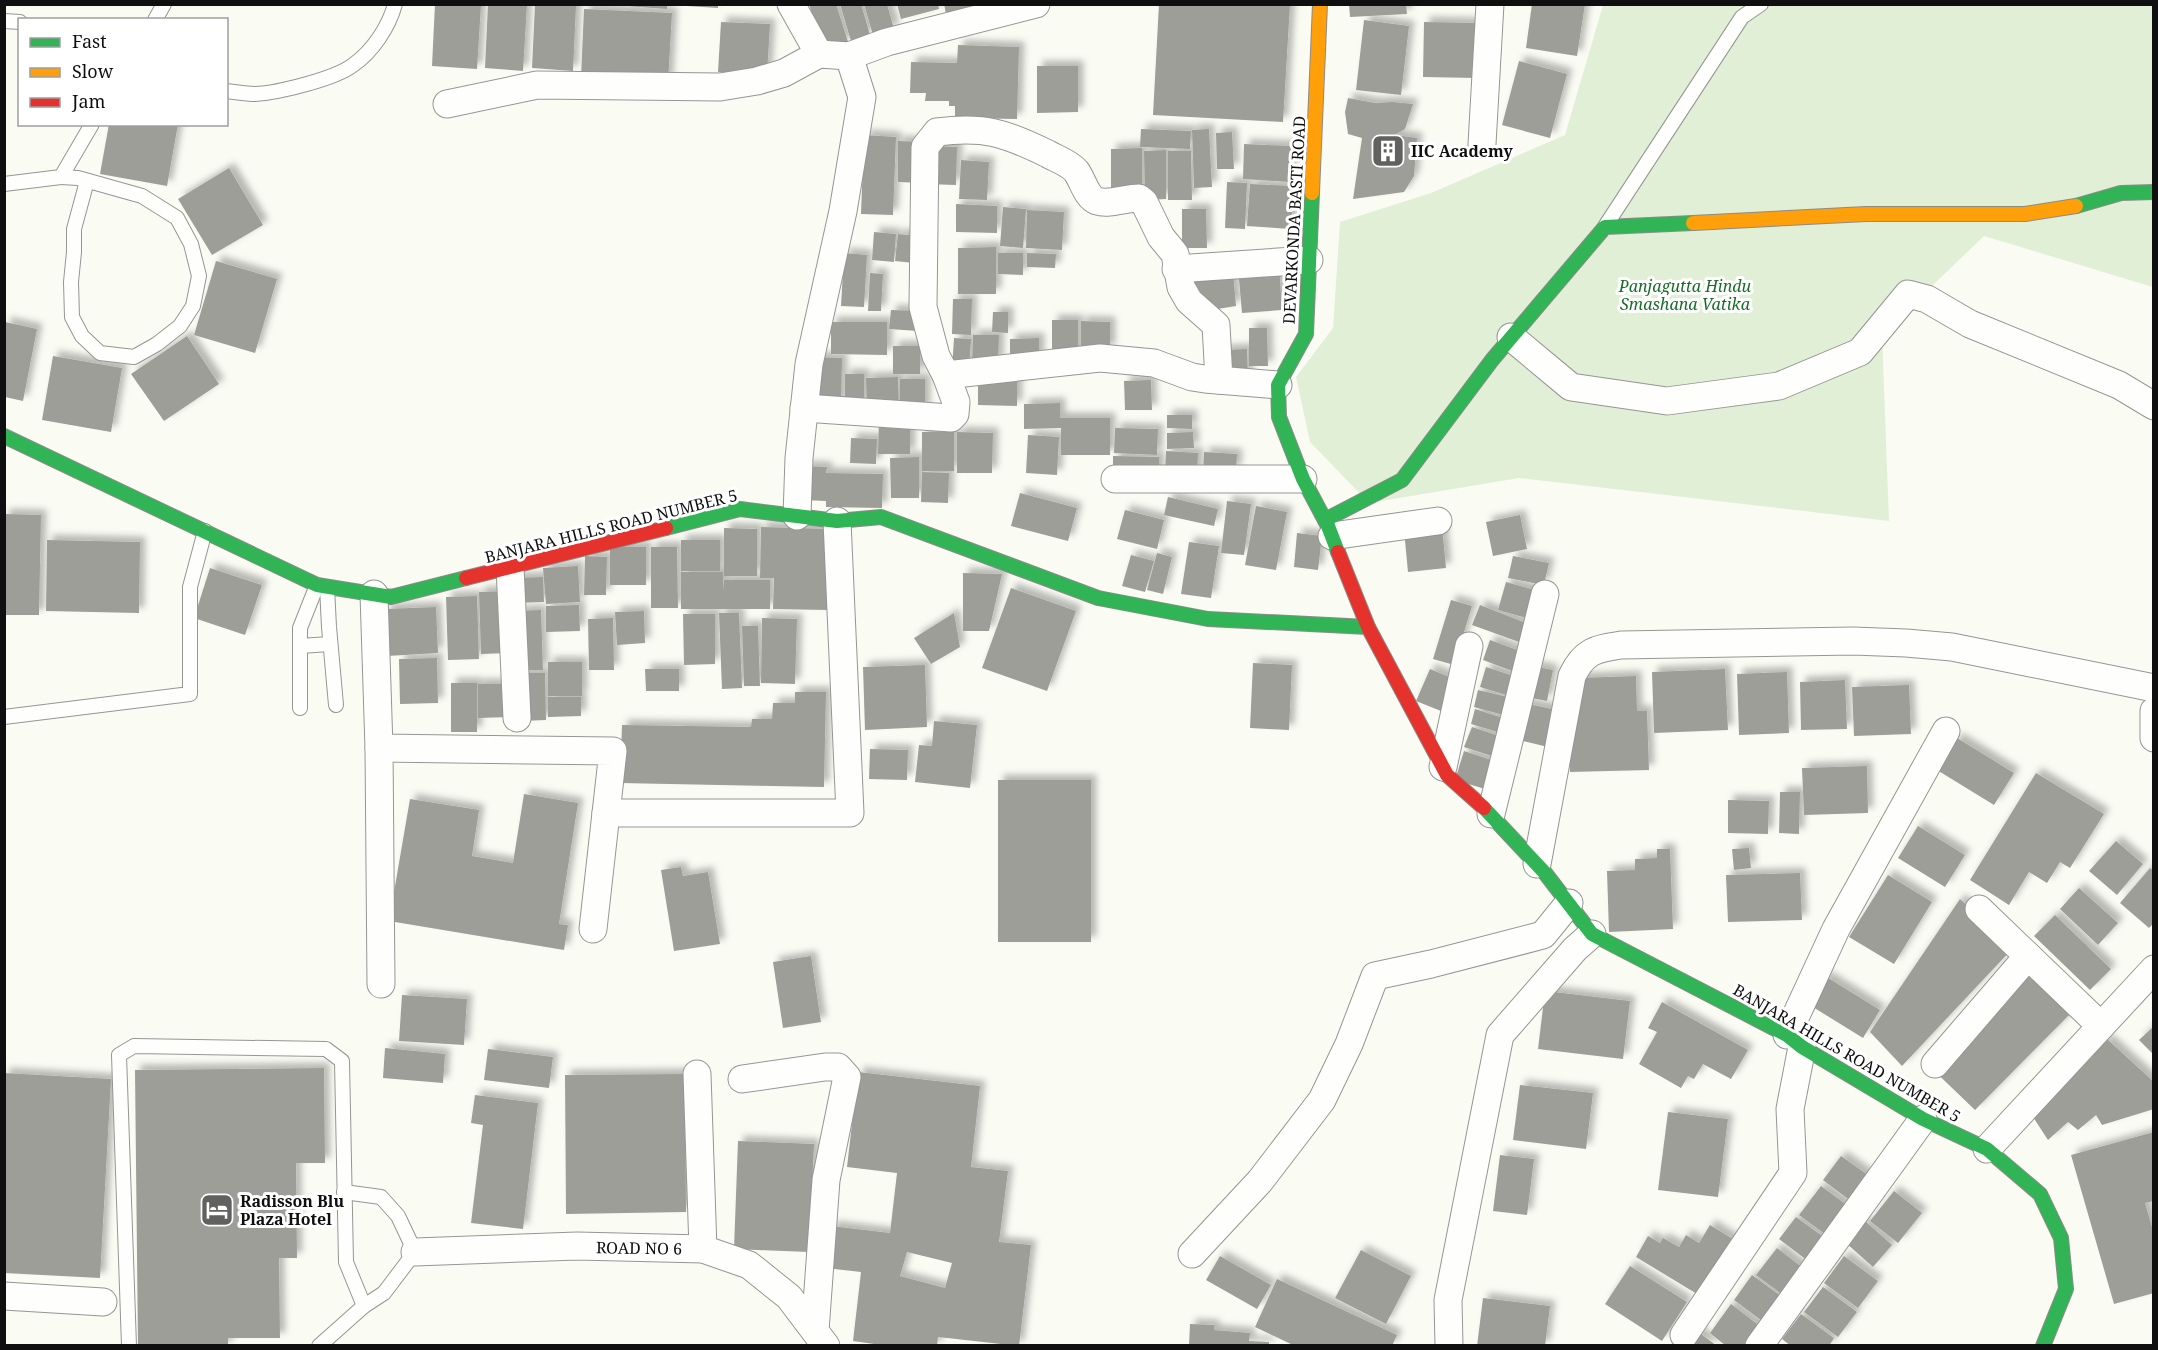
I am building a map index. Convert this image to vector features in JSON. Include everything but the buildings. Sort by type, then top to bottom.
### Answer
[{"type":"street","points":[[791,4],[819,54]]},
{"type":"street","points":[[447,104],[498,91],[537,85],[720,87],[758,81],[784,73],[819,54],[849,56],[887,42],[1035,4]]},
{"type":"street","name":"DEVARKONDA BASTI ROAD","points":[[1320,4],[1305,334],[1278,385],[1279,417],[1303,479],[1328,528],[1368,627]]},
{"type":"street","points":[[1482,144],[1490,4]]},
{"type":"street","points":[[796,516],[799,458],[809,364],[843,212],[862,97],[849,56]]},
{"type":"street","points":[[804,408],[951,418],[955,414],[956,402],[936,356],[924,307],[925,147],[937,132],[978,129],[1013,137],[1065,163],[1075,170],[1095,200],[1139,198],[1144,202],[1161,237],[1175,254],[1181,287],[1189,301],[1216,325],[1219,380]]},
{"type":"street","points":[[1328,528],[1402,480],[1511,337],[1605,227],[1866,214],[2025,214],[2067,208],[2121,193],[2154,192]]},
{"type":"street","points":[[1176,269],[1309,260]]},
{"type":"street","points":[[1511,337],[1571,387],[1667,401],[1779,386],[1860,352],[1908,294],[1927,299],[1970,324],[2119,385],[2154,406]]},
{"type":"street","points":[[946,375],[1100,358],[1154,363],[1192,377],[1278,385]]},
{"type":"street","name":"BANJARA HILLS ROAD NUMBER 5","points":[[4,436],[322,586],[391,597],[740,508],[837,521],[881,518],[1098,598],[1208,619],[1368,627],[1447,775],[1491,814],[1541,869],[1592,934],[1795,1041],[1923,1119],[1987,1149],[2040,1194],[2061,1238],[2066,1289],[2043,1346]]},
{"type":"street","points":[[1115,479],[1303,479]]},
{"type":"street","points":[[606,813],[850,813],[837,521]]},
{"type":"street","points":[[1328,528],[1438,521]]},
{"type":"street","points":[[510,567],[517,718]]},
{"type":"street","points":[[374,594],[379,748],[381,984]]},
{"type":"street","points":[[1491,814],[1545,594]]},
{"type":"street","points":[[1541,869],[1572,676],[1580,659],[1597,649],[1621,645],[1853,641],[1906,643],[1952,647],[2154,688]]},
{"type":"street","points":[[1443,767],[1469,646]]},
{"type":"street","points":[[2154,711],[2154,738]]},
{"type":"street","points":[[1684,1335],[1793,1173],[1790,1109],[1795,1041],[1836,929],[1946,731]]},
{"type":"street","points":[[379,748],[613,751],[593,929]]},
{"type":"street","points":[[1192,1254],[1260,1181],[1322,1100],[1349,1044],[1375,976],[1543,935],[1569,903]]},
{"type":"street","points":[[1979,909],[2101,1026]]},
{"type":"street","points":[[1449,1346],[1448,1300],[1500,1035],[1575,949],[1592,934]]},
{"type":"street","points":[[1935,1064],[2028,956]]},
{"type":"street","points":[[1987,1149],[2154,969]]},
{"type":"street","points":[[742,1079],[825,1067],[838,1067],[847,1077],[826,1180],[821,1338]]},
{"type":"street","points":[[697,1074],[702,1249]]},
{"type":"street","points":[[1759,1346],[1923,1119]]},
{"type":"street","name":"ROAD NO 6","points":[[414,1252],[577,1246],[702,1249],[749,1265],[789,1297],[821,1338]]},
{"type":"street","points":[[4,1296],[104,1302]]},
{"type":"lane","points":[[156,18],[164,4]]},
{"type":"lane","points":[[228,91],[256,94],[322,80],[353,66],[373,46],[392,18],[395,4]]},
{"type":"lane","points":[[1605,227],[1742,17],[1761,4]]},
{"type":"lane","points":[[61,177],[91,126]]},
{"type":"lane","points":[[4,184],[61,177],[87,181],[142,196],[177,218],[191,244],[199,276],[193,306],[180,326],[157,344],[134,357],[100,353],[82,336],[72,317],[74,229],[87,181]]},
{"type":"lane","points":[[4,717],[190,694],[190,587],[204,531]]},
{"type":"lane","points":[[322,586],[336,705]]},
{"type":"lane","points":[[300,708],[300,628],[322,586]]},
{"type":"lane","points":[[300,646],[330,644]]},
{"type":"lane","points":[[129,1346],[119,1055],[134,1046],[326,1049],[342,1061],[346,1262],[364,1306]]},
{"type":"lane","points":[[319,1346],[364,1306],[384,1293],[414,1252],[398,1216],[381,1197],[344,1192]]},
{"type":"green space","name":"Panjagutta Hindu Smashana Vatika","points":[[1603,5],[2153,5],[2153,287],[1984,236],[1882,334],[1889,521],[1519,478],[1369,503],[1310,442],[1296,377],[1333,328],[1340,222],[1431,193],[1565,135]]},
{"type":"traffic: fast","points":[[2076,206],[2121,193],[2154,192]]},
{"type":"traffic: fast","points":[[1312,193],[1306,334],[1278,385],[1279,417],[1303,479],[1328,526],[1338,552]]},
{"type":"traffic: fast","points":[[1325,520],[1402,480],[1492,360],[1605,227],[1693,223]]},
{"type":"traffic: fast","points":[[4,436],[317,585],[391,597],[466,578]]},
{"type":"traffic: fast","points":[[666,528],[740,509],[837,521],[881,517],[1098,598],[1208,619],[1368,627]]},
{"type":"traffic: fast","points":[[1484,808],[1545,873],[1592,934],[1787,1035],[1802,1047],[1923,1119],[1987,1149],[2040,1194],[2061,1238],[2066,1289],[2043,1346]]},
{"type":"traffic: slow","points":[[1312,193],[1320,4]]},
{"type":"traffic: slow","points":[[1693,223],[1866,214],[2025,214],[2076,206]]},
{"type":"traffic: jam","points":[[466,578],[666,528]]},
{"type":"traffic: jam","points":[[1338,552],[1368,627],[1447,775],[1484,808]]},
{"type":"place","name":"IIC Academy","points":[[1388,151]]},
{"type":"place","name":"Radisson Blu Plaza Hotel","points":[[217,1210]]}]
